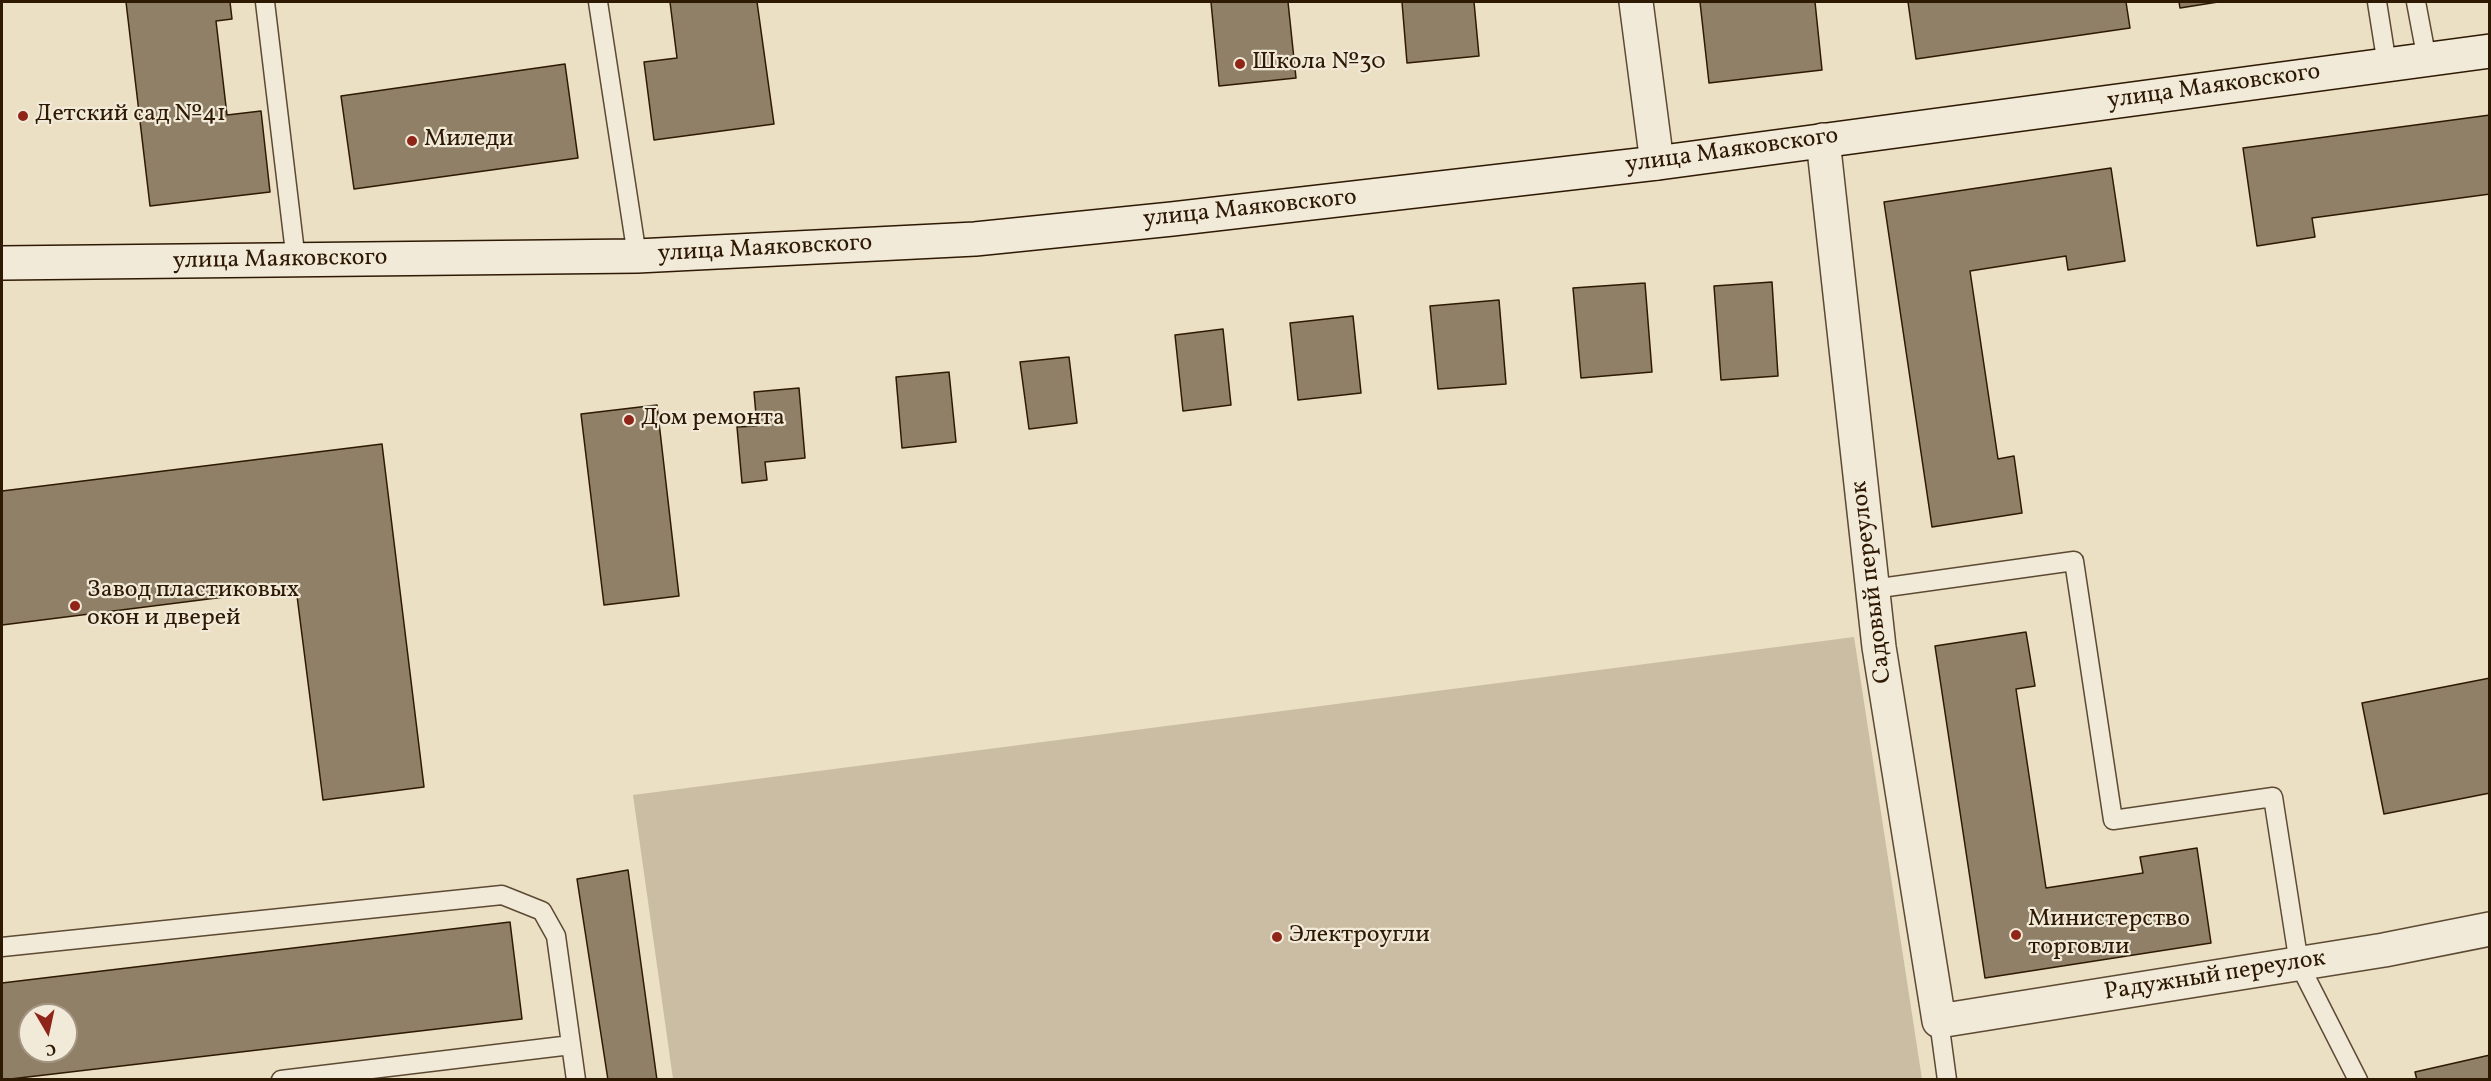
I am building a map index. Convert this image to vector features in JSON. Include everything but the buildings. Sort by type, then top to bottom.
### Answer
[{"type":"street","points":[[1636,2],[1657,164]]},
{"type":"street","name":"улица Маяковского","points":[[2,263],[637,256],[975,239],[1657,164],[2490,51]]},
{"type":"street","name":"Садовый переулок","points":[[1823,140],[1879,647],[1939,1021]]},
{"type":"street","name":"Радужный переулок","points":[[1939,1021],[2384,950],[2490,928]]},
{"type":"lane","points":[[265,2],[297,261]]},
{"type":"lane","points":[[598,2],[637,256]]},
{"type":"lane","points":[[2377,2],[2387,65]]},
{"type":"lane","points":[[2416,2],[2427,60]]},
{"type":"lane","points":[[1872,589],[2074,561],[2113,820],[2273,797],[2299,964],[2358,1080]]},
{"type":"lane","points":[[2,947],[502,895],[542,911],[556,936],[576,1080]]},
{"type":"lane","points":[[1939,1021],[1947,1080]]},
{"type":"lane","points":[[281,1080],[571,1044]]},
{"type":"shaded area","name":"Электроугли","points":[[1854,637],[1922,1079],[673,1079],[633,795]]},
{"type":"place","name":"Школа №30","points":[[1240,64]]},
{"type":"place","name":"Детский сад №41","points":[[23,116]]},
{"type":"place","name":"Миледи","points":[[412,141]]},
{"type":"place","name":"Дом ремонта","points":[[629,420]]},
{"type":"place","name":"Завод пластиковых окон и дверей","points":[[75,606]]},
{"type":"place","name":"Министерство торговли","points":[[2016,935]]},
{"type":"place","name":"Электроугли","points":[[1277,937]]}]
